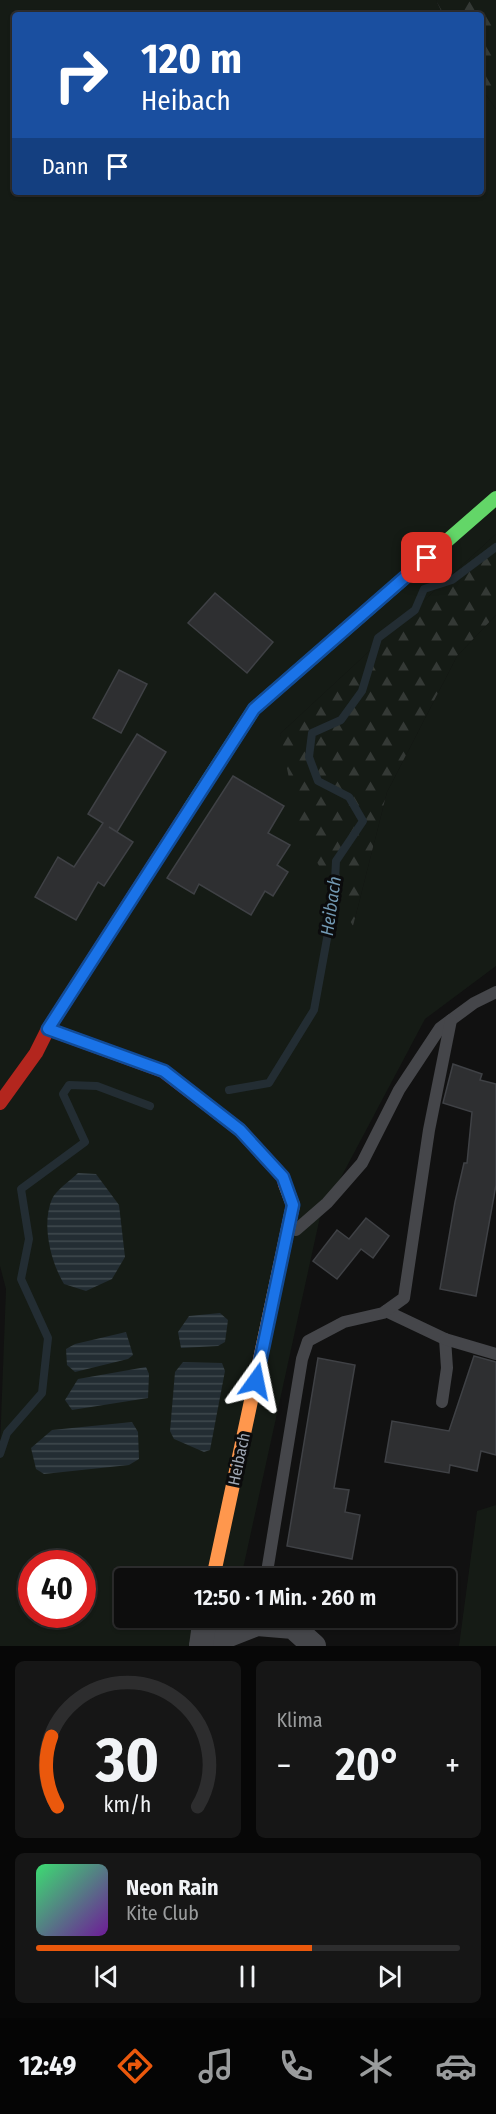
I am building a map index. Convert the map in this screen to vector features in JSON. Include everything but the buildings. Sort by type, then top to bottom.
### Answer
[{"type":"street","points":[[0,1103],[36,1053],[48,1029],[254,709],[496,498]]},
{"type":"street","name":"Heibach","points":[[48,1029],[164,1071],[240,1130],[283,1177],[293,1205],[215,1568]]},
{"type":"street","points":[[203,1628],[201,1646],[257,1624],[293,1627],[314,1646]]},
{"type":"lane","points":[[286,1239],[327,1203],[362,1163],[399,1090],[440,1028],[474,1003],[496,992]]},
{"type":"lane","points":[[268,1568],[302,1359],[308,1341],[344,1322],[386,1311],[404,1298],[429,1130],[452,1020]]},
{"type":"lane","points":[[386,1311],[445,1339],[496,1354]]},
{"type":"lane","points":[[442,1402],[447,1368],[445,1339]]},
{"type":"green space","points":[[0,0],[436,0],[442,12],[12,12],[12,195],[484,195],[484,92],[496,109],[496,534],[280,734],[353,926],[387,792],[457,656],[496,615],[496,966],[425,1019],[320,1217],[243,1568],[114,1568],[114,1628],[224,1628],[217,1646],[0,1646],[0,1446],[6,1289],[0,1266]]},
{"type":"green space","points":[[436,0],[496,0],[496,109],[484,92],[484,12],[442,12]]},
{"type":"green space","points":[[496,534],[496,615],[457,656],[387,792],[353,926],[300,832],[280,734]]},
{"type":"green space","points":[[496,1505],[496,1646],[459,1646],[477,1511]]},
{"type":"shaded area","points":[[78,1173],[96,1174],[119,1205],[125,1257],[112,1279],[86,1291],[64,1284],[59,1275],[49,1243],[47,1220],[52,1199]]},
{"type":"shaded area","points":[[220,1313],[228,1320],[225,1342],[218,1346],[181,1348],[178,1332],[189,1316]]},
{"type":"shaded area","points":[[126,1332],[133,1355],[128,1359],[75,1372],[67,1365],[66,1349],[75,1344]]},
{"type":"shaded area","points":[[183,1362],[222,1363],[225,1371],[210,1450],[204,1452],[174,1439],[170,1431],[175,1372]]},
{"type":"shaded area","points":[[146,1367],[149,1374],[148,1398],[72,1410],[65,1400],[78,1379]]},
{"type":"shaded area","points":[[132,1422],[138,1432],[139,1459],[129,1465],[44,1474],[36,1469],[31,1448],[52,1430]]},
{"type":"waterway","name":"Heibach","points":[[229,1090],[269,1083],[314,1010],[334,900],[336,861],[363,821],[349,797],[318,781],[309,757],[312,733],[341,720],[362,691],[378,638],[415,610],[424,589],[452,580],[496,547]]},
{"type":"waterway","name":"Heibach","points":[[0,1454],[7,1433],[42,1393],[48,1338],[21,1279],[29,1239],[21,1189],[85,1142],[63,1094],[69,1085],[97,1086],[150,1106]]},
{"type":"traffic: fast","points":[[190,808],[254,709],[496,498]]},
{"type":"traffic: slow","points":[[215,1568],[293,1205],[285,1184]]},
{"type":"traffic: jam","points":[[0,1103],[36,1053],[48,1029],[190,808]]},
{"type":"traffic: jam","points":[[48,1029],[163,1071],[240,1130],[283,1177],[285,1184]]},
{"type":"route","points":[[256,1381],[293,1205],[283,1177],[240,1130],[164,1071],[48,1029],[254,709],[427,558]]}]
